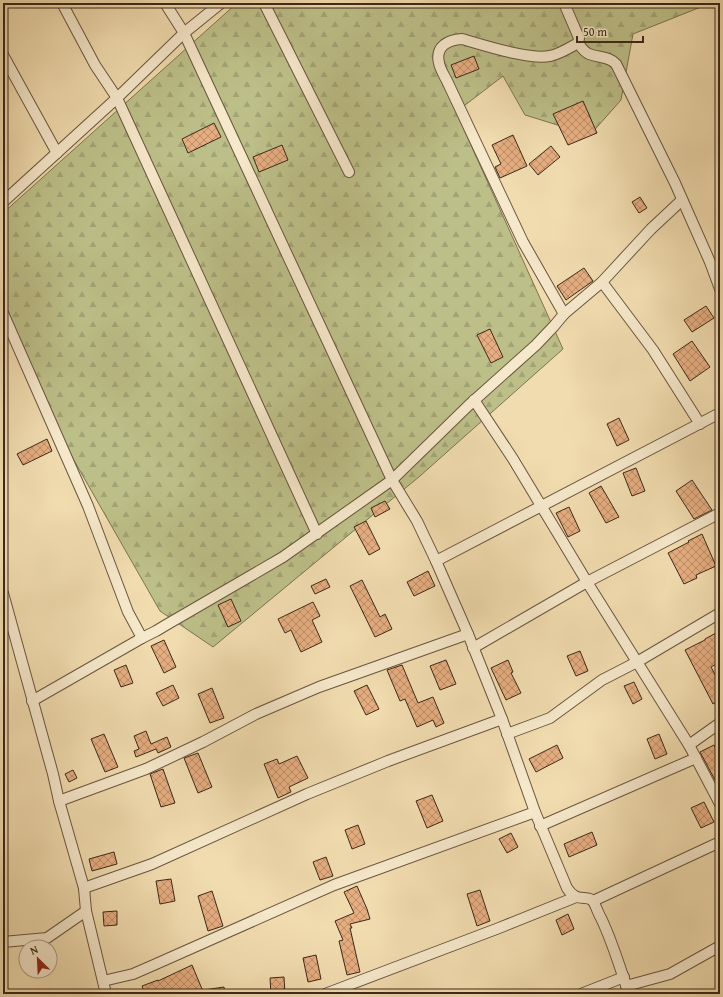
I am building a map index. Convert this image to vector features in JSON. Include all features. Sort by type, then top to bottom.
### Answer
[{"type":"street","points":[[62,3],[95,64],[117,98],[317,534]]},
{"type":"street","points":[[165,3],[184,33],[392,480],[416,521],[436,561],[468,634],[502,719],[534,812],[567,888],[571,894],[576,897],[587,898],[592,901],[607,930],[618,957],[626,986]]},
{"type":"street","points":[[3,202],[117,98],[184,33],[221,3]]},
{"type":"street","points":[[264,3],[349,172]]},
{"type":"street","points":[[564,3],[576,29],[579,38],[578,43],[589,54],[612,60],[616,64],[682,200],[710,262],[720,289]]},
{"type":"street","points":[[564,314],[523,242],[447,81],[439,62],[438,54],[442,46],[450,40],[462,39],[536,57],[550,56],[578,43]]},
{"type":"street","points":[[3,55],[58,152]]},
{"type":"street","points":[[32,701],[283,557],[392,480],[474,400],[536,345],[564,314],[602,282],[651,229],[682,200]]},
{"type":"street","points":[[602,282],[653,350],[700,424]]},
{"type":"street","points":[[3,314],[88,506],[128,612],[142,638]]},
{"type":"street","points":[[474,400],[513,459],[587,582],[689,745],[720,804]]},
{"type":"street","points":[[436,561],[720,414]]},
{"type":"street","points":[[473,648],[587,582],[720,513]]},
{"type":"street","points":[[3,593],[32,701],[54,774],[58,801],[84,888],[86,911],[106,994]]},
{"type":"street","points":[[507,734],[550,718],[602,680],[637,662],[720,613]]},
{"type":"street","points":[[58,801],[146,769],[203,742],[256,714],[319,687],[468,634]]},
{"type":"street","points":[[84,888],[152,864],[307,794],[388,761],[502,719]]},
{"type":"street","points":[[689,745],[720,723]]},
{"type":"street","points":[[540,826],[696,758]]},
{"type":"street","points":[[103,981],[133,974],[334,885],[534,812]]},
{"type":"street","points":[[592,901],[720,842]]},
{"type":"street","points":[[324,994],[492,931],[576,897]]},
{"type":"street","points":[[3,942],[47,938],[86,911]]},
{"type":"street","points":[[581,994],[626,986],[670,974],[720,946]]},
{"type":"green space","points":[[237,3],[711,3],[633,34],[621,100],[590,135],[525,115],[503,76],[456,112],[563,349],[420,476],[213,647],[160,611],[43,406],[3,319],[3,213]]},
{"type":"building","points":[[474,56],[479,69],[456,78],[451,65]]},
{"type":"building","points":[[583,101],[597,133],[568,145],[553,114]]},
{"type":"building","points":[[214,123],[221,137],[188,153],[182,139]]},
{"type":"building","points":[[513,135],[527,166],[500,178],[495,167],[501,164],[492,145]]},
{"type":"building","points":[[282,145],[288,160],[259,172],[253,157]]},
{"type":"building","points":[[551,146],[560,157],[538,175],[529,164]]},
{"type":"building","points":[[640,197],[647,208],[639,213],[632,202]]},
{"type":"building","points":[[584,268],[593,281],[566,300],[557,286]]},
{"type":"building","points":[[706,306],[714,318],[692,332],[684,320]]},
{"type":"building","points":[[490,329],[503,357],[491,363],[477,335]]},
{"type":"building","points":[[692,341],[710,367],[690,381],[673,354]]},
{"type":"building","points":[[619,418],[629,440],[617,446],[607,424]]},
{"type":"building","points":[[47,439],[52,451],[23,465],[17,454]]},
{"type":"building","points":[[636,468],[645,491],[632,496],[623,473]]},
{"type":"building","points":[[692,480],[712,510],[694,519],[676,491]]},
{"type":"building","points":[[601,486],[619,517],[606,523],[589,493]]},
{"type":"building","points":[[385,501],[390,509],[375,517],[371,508]]},
{"type":"building","points":[[569,507],[580,531],[568,537],[556,513]]},
{"type":"building","points":[[366,521],[380,549],[369,555],[354,527]]},
{"type":"building","points":[[702,534],[716,566],[696,575],[697,578],[684,584],[668,553]]},
{"type":"building","points":[[428,571],[435,586],[414,596],[407,582]]},
{"type":"building","points":[[326,579],[330,587],[315,594],[311,586]]},
{"type":"building","points":[[362,580],[380,617],[385,614],[392,629],[375,637],[350,586]]},
{"type":"building","points":[[231,599],[241,621],[228,627],[218,605]]},
{"type":"building","points":[[313,602],[320,616],[312,620],[322,642],[301,652],[291,630],[285,633],[278,619]]},
{"type":"building","points":[[716,633],[720,642],[720,662],[711,667],[720,684],[720,700],[713,704],[685,650]]},
{"type":"building","points":[[164,640],[176,667],[164,673],[151,646]]},
{"type":"building","points":[[580,651],[588,671],[576,676],[567,656]]},
{"type":"building","points":[[446,660],[456,684],[440,690],[430,666]]},
{"type":"building","points":[[508,660],[513,672],[511,673],[521,693],[506,700],[491,668]]},
{"type":"building","points":[[126,665],[133,683],[121,687],[114,670]]},
{"type":"building","points":[[402,665],[418,703],[433,697],[444,723],[436,727],[433,720],[417,727],[405,699],[400,701],[387,670]]},
{"type":"building","points":[[634,682],[642,699],[633,704],[624,686]]},
{"type":"building","points":[[173,685],[179,698],[163,706],[156,693]]},
{"type":"building","points":[[367,685],[379,709],[366,715],[354,691]]},
{"type":"building","points":[[212,688],[224,718],[210,723],[198,694]]},
{"type":"building","points":[[146,731],[151,744],[167,737],[171,747],[158,753],[156,749],[136,757],[134,751],[139,749],[134,736]]},
{"type":"building","points":[[104,734],[118,767],[105,772],[91,739]]},
{"type":"building","points":[[659,734],[667,754],[655,759],[647,739]]},
{"type":"building","points":[[557,745],[563,758],[536,772],[529,759]]},
{"type":"building","points":[[714,745],[720,758],[720,777],[715,780],[700,752]]},
{"type":"building","points":[[198,753],[212,787],[198,793],[184,758]]},
{"type":"building","points":[[297,756],[308,778],[289,787],[291,792],[278,798],[264,764],[277,759],[279,764]]},
{"type":"building","points":[[163,769],[175,803],[161,807],[150,774]]},
{"type":"building","points":[[73,770],[77,778],[69,782],[65,774]]},
{"type":"building","points":[[432,795],[443,821],[427,828],[416,801]]},
{"type":"building","points":[[704,802],[714,822],[701,828],[691,808]]},
{"type":"building","points":[[358,825],[365,844],[352,849],[345,830]]},
{"type":"building","points":[[592,832],[597,845],[569,857],[564,844]]},
{"type":"building","points":[[511,833],[518,847],[507,853],[499,839]]},
{"type":"building","points":[[114,852],[117,864],[92,871],[89,859]]},
{"type":"building","points":[[326,857],[333,876],[320,880],[313,862]]},
{"type":"building","points":[[171,879],[175,901],[160,904],[156,881]]},
{"type":"building","points":[[357,886],[370,919],[350,924],[360,972],[347,975],[339,941],[343,940],[335,921],[354,913],[344,892]]},
{"type":"building","points":[[480,890],[490,921],[477,926],[467,894]]},
{"type":"building","points":[[212,891],[223,926],[208,931],[198,896]]},
{"type":"building","points":[[117,911],[117,925],[104,926],[103,912]]},
{"type":"building","points":[[568,914],[574,929],[562,935],[556,920]]},
{"type":"building","points":[[316,955],[321,979],[308,982],[303,958]]},
{"type":"building","points":[[192,965],[202,989],[190,994],[145,994],[142,986],[158,981]]},
{"type":"building","points":[[284,977],[285,994],[271,994],[270,978]]},
{"type":"building","points":[[224,987],[225,994],[204,994],[204,990]]}]
